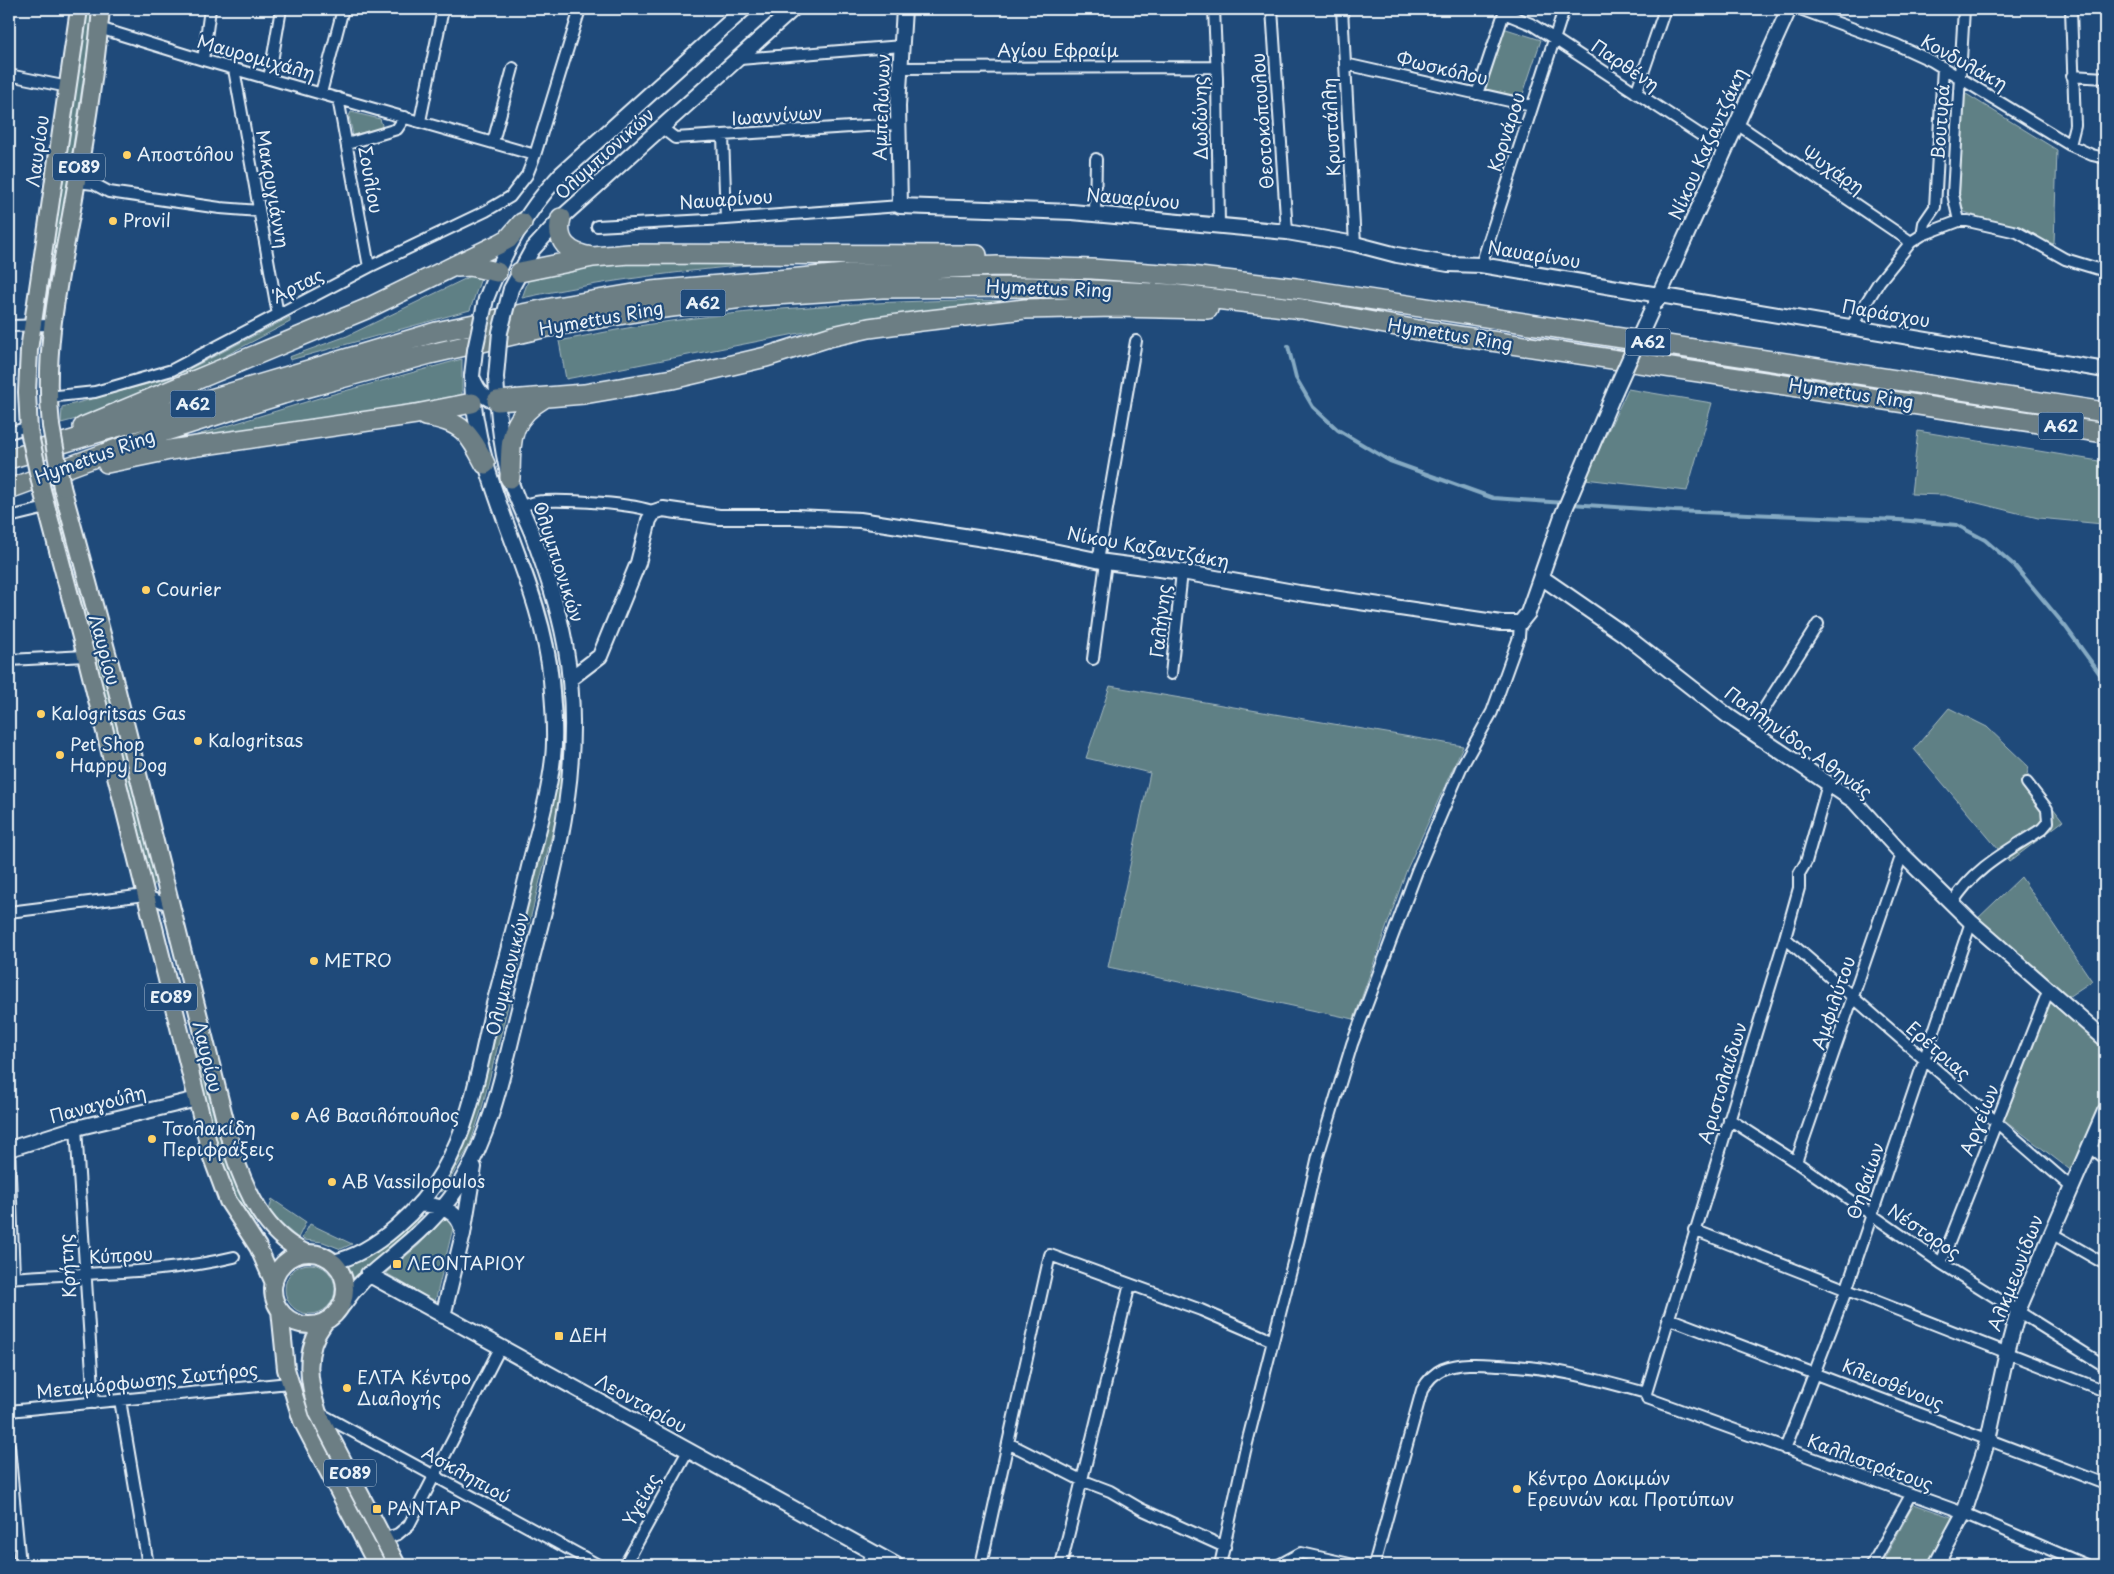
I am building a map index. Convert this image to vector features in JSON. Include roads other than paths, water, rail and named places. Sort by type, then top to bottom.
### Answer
[{"type":"highway","points":[[561,218],[559,229],[564,243],[574,253],[593,257]]},
{"type":"highway","points":[[17,457],[93,422],[366,309],[499,244],[508,238],[522,223]]},
{"type":"highway","points":[[450,267],[470,266],[508,278],[593,257],[629,254],[1037,257],[1076,258],[1190,276]]},
{"type":"highway","name":"Hymettus Ring","points":[[17,457],[436,332],[556,307],[650,291],[880,271],[997,266],[1092,269],[1190,276],[1296,288],[2105,412]]},
{"type":"highway","name":"Hymettus Ring","points":[[10,489],[162,432],[283,394],[430,354],[543,328],[619,315],[759,296],[892,288],[1032,287],[1171,294],[1302,309],[1418,330],[2105,433]]},
{"type":"highway","points":[[10,489],[83,468],[170,450],[416,414],[485,400],[544,398],[584,394],[681,378],[766,357],[829,337],[869,328],[1024,309],[1115,307],[1213,309],[1418,330]]},
{"type":"highway","points":[[510,478],[511,447],[518,421],[529,407],[544,398]]},
{"type":"highway","points":[[416,414],[437,418],[461,427],[473,440],[486,464]]},
{"type":"main road","name":"Λαυρίου","points":[[78,9],[32,324],[27,392],[29,430],[46,508],[86,656],[218,1178],[228,1201],[264,1257],[274,1284],[274,1297],[280,1310],[282,1350],[289,1384],[302,1421],[377,1565]]},
{"type":"main road","name":"Λαυρίου","points":[[101,9],[77,182],[51,325],[48,397],[51,426],[62,487],[112,671],[226,1128],[238,1168],[249,1194],[265,1219],[282,1240],[304,1252]]},
{"type":"main road","name":"ΕΟ89","points":[[304,1252],[323,1255],[333,1262]]},
{"type":"main road","points":[[274,1284],[275,1275],[283,1262],[296,1254],[304,1252]]},
{"type":"main road","points":[[333,1262],[341,1271],[345,1283],[343,1305]]},
{"type":"main road","name":"ΕΟ89","points":[[343,1305],[338,1313],[324,1322],[315,1334],[309,1369],[313,1395],[318,1412],[397,1565]]},
{"type":"main road","points":[[280,1310],[295,1323],[307,1325],[324,1322]]},
{"type":"street","points":[[203,60],[210,9]]},
{"type":"street","points":[[269,79],[281,9]]},
{"type":"street","points":[[321,93],[343,9]]},
{"type":"street","points":[[420,121],[443,9]]},
{"type":"street","name":"Άρτας","points":[[48,397],[95,392],[160,375],[369,267],[486,211],[510,197],[526,175],[535,154],[580,9]]},
{"type":"street","name":"Ολυμπιονικών","points":[[333,1262],[345,1259],[372,1244],[399,1224],[433,1187],[447,1164],[469,1113],[542,818],[553,757],[552,696],[546,649],[537,612],[486,464],[485,400],[496,377],[508,278],[522,223],[537,199],[560,175],[744,9]]},
{"type":"street","name":"Ολυμπιονικών","points":[[508,278],[561,218],[793,9]]},
{"type":"street","name":"Αμπελώνων","points":[[900,206],[898,124],[904,9]]},
{"type":"street","name":"Δωδώνης","points":[[1214,9],[1219,226]]},
{"type":"street","name":"Θεοτοκόπουλου","points":[[1272,9],[1287,232]]},
{"type":"street","name":"Κρυστάλλη","points":[[1342,9],[1355,244]]},
{"type":"street","name":"Κορνάρου","points":[[1481,265],[1553,38],[1564,9]]},
{"type":"street","points":[[1636,93],[1666,9]]},
{"type":"street","name":"Νίκου Καζαντζάκη","points":[[1541,577],[1570,494],[1789,9]]},
{"type":"street","name":"Κονδυλάκη","points":[[1800,9],[1897,45],[1943,67],[2070,144],[2092,155],[2105,158]]},
{"type":"street","name":"Βουτυρά","points":[[1959,221],[1953,194],[1964,9]]},
{"type":"street","points":[[2070,144],[2075,125],[2071,9]]},
{"type":"street","name":"Παρθένη","points":[[1477,94],[1504,13],[1531,24],[1725,151]]},
{"type":"street","name":"Μαυρομιχάλη","points":[[99,28],[234,69],[535,154]]},
{"type":"street","points":[[740,58],[902,46]]},
{"type":"street","name":"Φωσκόλου","points":[[1345,64],[1532,106]]},
{"type":"street","name":"Αγίου Εφραίμ","points":[[900,68],[1216,67]]},
{"type":"street","name":"Βουτυρά","points":[[1922,235],[1924,223],[1935,207],[1943,67]]},
{"type":"street","points":[[493,142],[513,68]]},
{"type":"street","name":"Μακρυγιάννη","points":[[234,69],[278,315]]},
{"type":"street","points":[[9,75],[68,87]]},
{"type":"street","points":[[2072,76],[2105,78]]},
{"type":"street","name":"Σουλίου","points":[[338,98],[369,267]]},
{"type":"street","points":[[347,144],[397,129],[405,117]]},
{"type":"street","name":"Ιωαννίνων","points":[[662,128],[674,138],[898,124]]},
{"type":"street","name":"Ψυχάρη","points":[[1737,124],[1911,242]]},
{"type":"street","points":[[723,136],[726,220]]},
{"type":"street","points":[[1095,214],[1096,159]]},
{"type":"street","points":[[77,182],[94,184],[109,192],[220,208],[259,211]]},
{"type":"street","name":"Ναυαρίνου","points":[[597,226],[726,220],[900,206],[1095,214],[1287,232],[1448,264],[1481,265],[1660,294]]},
{"type":"street","points":[[1935,207],[1955,208]]},
{"type":"street","points":[[1851,327],[1879,282],[1911,242],[1922,235],[1959,221],[2017,232],[2065,259],[2105,271]]},
{"type":"street","points":[[485,400],[476,388],[472,376],[474,350],[486,299],[494,285],[508,278]]},
{"type":"street","name":"Παράσχου","points":[[1660,294],[2105,370]]},
{"type":"street","points":[[9,326],[51,325]]},
{"type":"street","points":[[1093,658],[1102,561],[1136,341]]},
{"type":"street","name":"Ολυμπιονικών","points":[[343,1305],[368,1274],[419,1233],[442,1208],[460,1184],[476,1156],[504,1067],[564,824],[572,758],[573,716],[570,679],[556,607],[545,569],[510,478],[502,440],[485,400]]},
{"type":"street","points":[[9,433],[29,430]]},
{"type":"street","points":[[521,506],[543,501],[644,508],[654,512],[649,520],[638,563],[600,656],[570,679]]},
{"type":"street","points":[[9,517],[46,508]]},
{"type":"street","name":"Νίκου Καζαντζάκη","points":[[654,512],[663,509],[719,517],[796,517],[860,520],[1029,546],[1102,561],[1182,572],[1309,595],[1502,624],[1520,624]]},
{"type":"street","name":"Γαλήνης","points":[[1171,674],[1182,572]]},
{"type":"street","points":[[1220,1565],[1245,1451],[1318,1156],[1352,1044],[1417,871],[1461,768],[1492,712],[1519,637],[1520,624],[1528,613],[1541,577]]},
{"type":"street","name":"Παλληνίδος Αθηνάς","points":[[1541,577],[1622,633],[1750,731],[1854,802],[1902,854],[1971,922],[2105,1039]]},
{"type":"street","points":[[1750,731],[1818,624]]},
{"type":"street","points":[[9,660],[86,656]]},
{"type":"street","points":[[1952,904],[1961,888],[1980,869],[2042,829],[2048,822],[2047,809],[2027,783]]},
{"type":"street","name":"Αριστολαίδων","points":[[1646,1393],[1728,1119],[1786,938],[1799,888],[1799,874],[1806,862],[1828,784]]},
{"type":"street","name":"Αμφιλύτου","points":[[1796,1162],[1902,854]]},
{"type":"street","points":[[9,912],[145,895],[171,906]]},
{"type":"street","name":"Θηβαίων","points":[[1786,1449],[1846,1291],[1971,922]]},
{"type":"street","name":"Ερέτριας","points":[[1786,938],[2072,1187]]},
{"type":"street","name":"Αργείων","points":[[1941,1263],[2049,989]]},
{"type":"street","name":"Παναγούλη","points":[[9,1149],[76,1128],[197,1099]]},
{"type":"street","name":"Αλκμεωνίδων","points":[[1936,1565],[1964,1513],[1988,1440],[2018,1311],[2105,1111]]},
{"type":"street","name":"Νέστορος","points":[[1728,1119],[1796,1162],[1941,1263],[2105,1366]]},
{"type":"street","name":"Κρήτης","points":[[76,1128],[84,1274],[94,1403]]},
{"type":"street","points":[[2090,1147],[2105,1158]]},
{"type":"street","points":[[9,1149],[11,1277]]},
{"type":"street","points":[[443,1316],[463,1234],[476,1156]]},
{"type":"street","points":[[419,1204],[442,1208],[458,1218],[463,1234]]},
{"type":"street","points":[[1694,1230],[2105,1391]]},
{"type":"street","points":[[2051,1233],[2105,1264]]},
{"type":"street","points":[[980,1565],[1050,1255],[1201,1310],[1273,1340]]},
{"type":"street","name":"Κύπρου","points":[[11,1277],[184,1268],[234,1257]]},
{"type":"street","name":"Λεονταρίου","points":[[368,1274],[896,1565]]},
{"type":"street","points":[[1061,1565],[1130,1284]]},
{"type":"street","name":"Κλεισθένους","points":[[1668,1318],[1816,1372],[2105,1484]]},
{"type":"street","points":[[384,1539],[398,1534],[409,1525],[500,1348]]},
{"type":"street","points":[[1374,1565],[1422,1390],[1436,1373],[1442,1369],[1464,1364],[1528,1366],[1572,1373],[1646,1393]]},
{"type":"street","name":"Μεταμόρφωσης Σωτήρος","points":[[9,1411],[289,1384]]},
{"type":"street","name":"Καλλιστράτους","points":[[1646,1393],[1646,1398],[1964,1513],[2086,1565]]},
{"type":"street","points":[[120,1400],[148,1565]]},
{"type":"street","name":"Ασκληπιού","points":[[318,1412],[598,1565]]},
{"type":"street","points":[[1008,1443],[1081,1480],[1110,1491],[1141,1509],[1224,1547]]},
{"type":"street","points":[[9,1446],[20,1565]]},
{"type":"street","name":"Υγείας","points":[[625,1565],[688,1451]]},
{"type":"street","points":[[1872,1565],[1911,1495]]},
{"type":"street","points":[[866,1565],[873,1553]]},
{"type":"street","points":[[1279,1565],[1301,1553],[1354,1565]]},
{"type":"waterway","points":[[1288,346],[1296,378],[1313,407],[1338,430],[1390,461],[1493,498],[1565,503]]},
{"type":"waterway","points":[[1571,504],[1674,511],[1899,520],[1957,525],[1985,540],[2015,566],[2065,626],[2105,681]]},
{"type":"place","name":"Αποστόλου","points":[[127,155]]},
{"type":"place","name":"Provil","points":[[113,221]]},
{"type":"place","name":"Courier","points":[[146,590]]},
{"type":"place","name":"Kalogritsas Gas","points":[[41,714]]},
{"type":"place","name":"Kalogritsas","points":[[198,741]]},
{"type":"place","name":"Pet Shop Happy Dog","points":[[60,755]]},
{"type":"place","name":"METRO","points":[[314,961]]},
{"type":"place","name":"Αβ Βασιλόπουλος","points":[[295,1116]]},
{"type":"place","name":"Τσολακίδη Περιφράξεις","points":[[152,1139]]},
{"type":"place","name":"AB Vassilopoulos","points":[[332,1182]]},
{"type":"place","name":"ΛΕΟΝΤΑΡΙΟΥ","points":[[397,1264]]},
{"type":"place","name":"ΔΕΗ","points":[[559,1336]]},
{"type":"place","name":"ΕΛΤΑ Κέντρο Διαλογής","points":[[347,1388]]},
{"type":"place","name":"Κέντρο Δοκιμών Ερευνών και Προτύπων","points":[[1517,1489]]},
{"type":"place","name":"ΡΑΝΤΑΡ","points":[[377,1509]]}]
